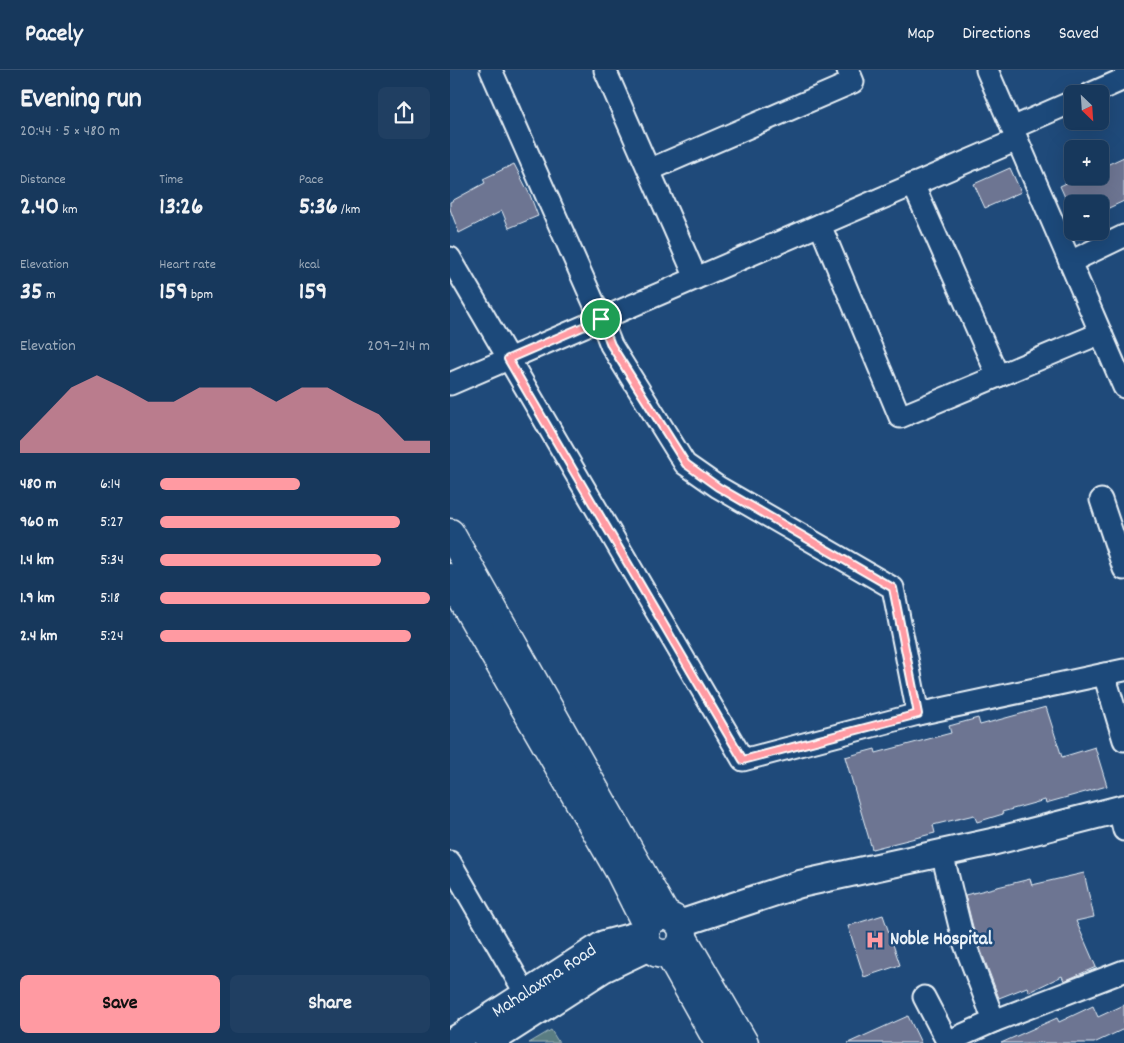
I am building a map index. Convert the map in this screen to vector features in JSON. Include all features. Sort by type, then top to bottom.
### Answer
[{"type":"main road","points":[[450,533],[719,1043]]},
{"type":"main road","points":[[450,578],[620,872],[663,934],[744,1043]]},
{"type":"street","points":[[490,70],[611,345],[686,464],[718,487],[893,588],[918,714]]},
{"type":"street","points":[[605,70],[696,278]]},
{"type":"street","points":[[649,170],[853,82],[848,70]]},
{"type":"street","points":[[986,70],[1101,333],[1122,375]]},
{"type":"street","points":[[1109,86],[1124,79]]},
{"type":"street","points":[[450,384],[913,184],[1014,134],[1064,106]]},
{"type":"street","points":[[913,184],[998,376]]},
{"type":"street","points":[[820,225],[900,417],[1101,333]]},
{"type":"street","points":[[1070,262],[1124,236]]},
{"type":"street","points":[[450,258],[743,760],[918,714],[1114,672],[1124,740]]},
{"type":"street","points":[[1101,500],[1124,569]]},
{"type":"street","name":"Mahalaxma Road","points":[[450,1043],[603,969],[663,934],[800,884],[1122,816]]},
{"type":"street","points":[[942,853],[963,939],[994,1021]]},
{"type":"street","points":[[453,873],[531,1003]]},
{"type":"street","points":[[924,997],[948,1042],[994,1021],[1124,970]]},
{"type":"street","name":"Mahalaxma Road","points":[[488,1043],[531,1003]]},
{"type":"green space","points":[[551,1030],[559,1043],[529,1043]]},
{"type":"building","points":[[1124,157],[1124,201],[1109,208],[1109,195],[1064,195],[1060,186],[1064,184],[1109,185],[1109,164]]},
{"type":"building","points":[[514,164],[530,195],[538,216],[509,228],[502,211],[459,233],[450,209],[450,202],[485,183],[483,179]]},
{"type":"building","points":[[1010,168],[1021,192],[985,208],[974,184]]},
{"type":"building","points":[[1046,707],[1062,757],[1095,747],[1107,786],[1046,803],[1045,800],[1002,812],[1003,814],[977,822],[974,815],[933,825],[935,833],[872,849],[845,757],[875,749],[876,753],[951,733],[949,726],[978,718],[980,725]]},
{"type":"building","points":[[1084,873],[1094,917],[1076,921],[1096,967],[1064,981],[1062,976],[1029,992],[1027,987],[999,998],[975,935],[965,895],[1030,879],[1032,885]]},
{"type":"building","points":[[883,915],[900,965],[864,977],[848,926]]},
{"type":"building","points":[[1124,1005],[1124,1029],[1094,1043],[1001,1043],[1057,1018],[1059,1022],[1093,1006],[1098,1017]]},
{"type":"building","points":[[908,1016],[921,1043],[848,1043]]},
{"type":"place","name":"Noble Hospital","points":[[875,940]]},
{"type":"route","points":[[601,319],[611,345],[686,464],[718,487],[893,588],[918,714],[743,760],[508,359],[601,319]]}]
